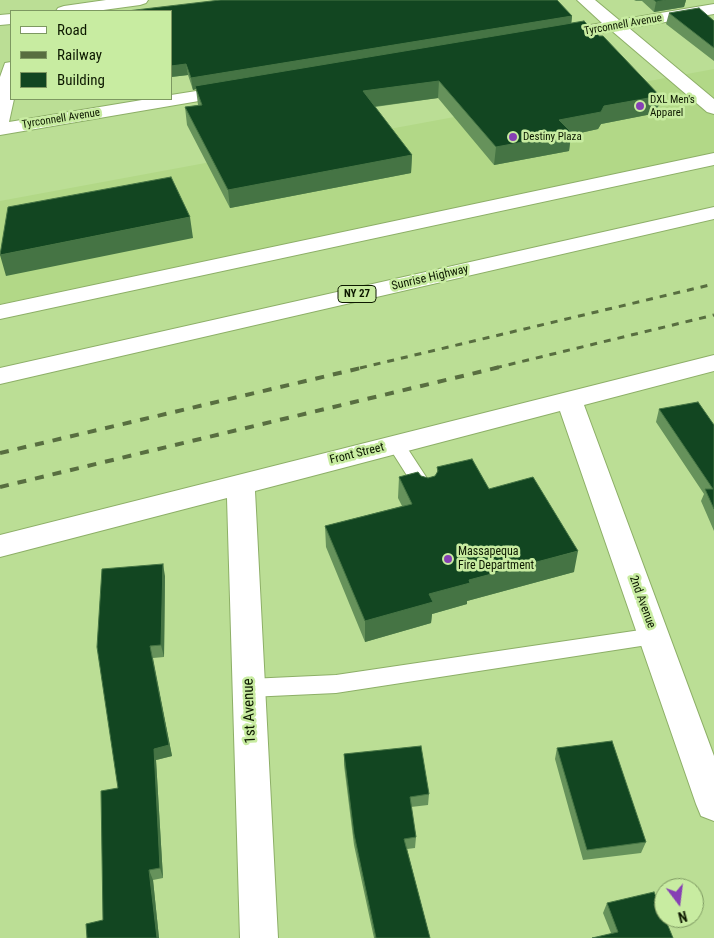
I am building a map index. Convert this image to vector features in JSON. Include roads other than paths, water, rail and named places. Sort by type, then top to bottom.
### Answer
[{"type":"main road","points":[[59,6],[140,0]]},
{"type":"main road","points":[[585,0],[714,108]]},
{"type":"main road","name":"Tyrconnell Avenue","points":[[538,39],[714,9]]},
{"type":"main road","points":[[0,121],[10,72]]},
{"type":"main road","name":"Tyrconnell Avenue","points":[[172,100],[254,86]]},
{"type":"main road","name":"Tyrconnell Avenue","points":[[0,129],[171,100]]},
{"type":"main road","points":[[0,312],[714,159]]},
{"type":"main road","name":"Sunrise Highway","points":[[0,376],[714,213]]},
{"type":"main road","name":"Front Street","points":[[0,546],[714,363]]},
{"type":"main road","name":"2nd Avenue","points":[[569,400],[714,804]]},
{"type":"main road","name":"1st Avenue","points":[[241,484],[259,938]]},
{"type":"lane","points":[[396,444],[426,491]]},
{"type":"lane","points":[[249,688],[336,684],[654,636]]},
{"type":"railway","points":[[360,368],[714,284]]},
{"type":"railway","points":[[495,368],[714,315]]},
{"type":"railway","points":[[0,453],[365,367]]},
{"type":"railway","points":[[0,487],[500,367]]},
{"type":"place","name":"DXL Men's Apparel","points":[[640,106]]},
{"type":"place","name":"Destiny Plaza","points":[[513,137]]},
{"type":"place","name":"Massapequa Fire Department","points":[[448,559]]}]
